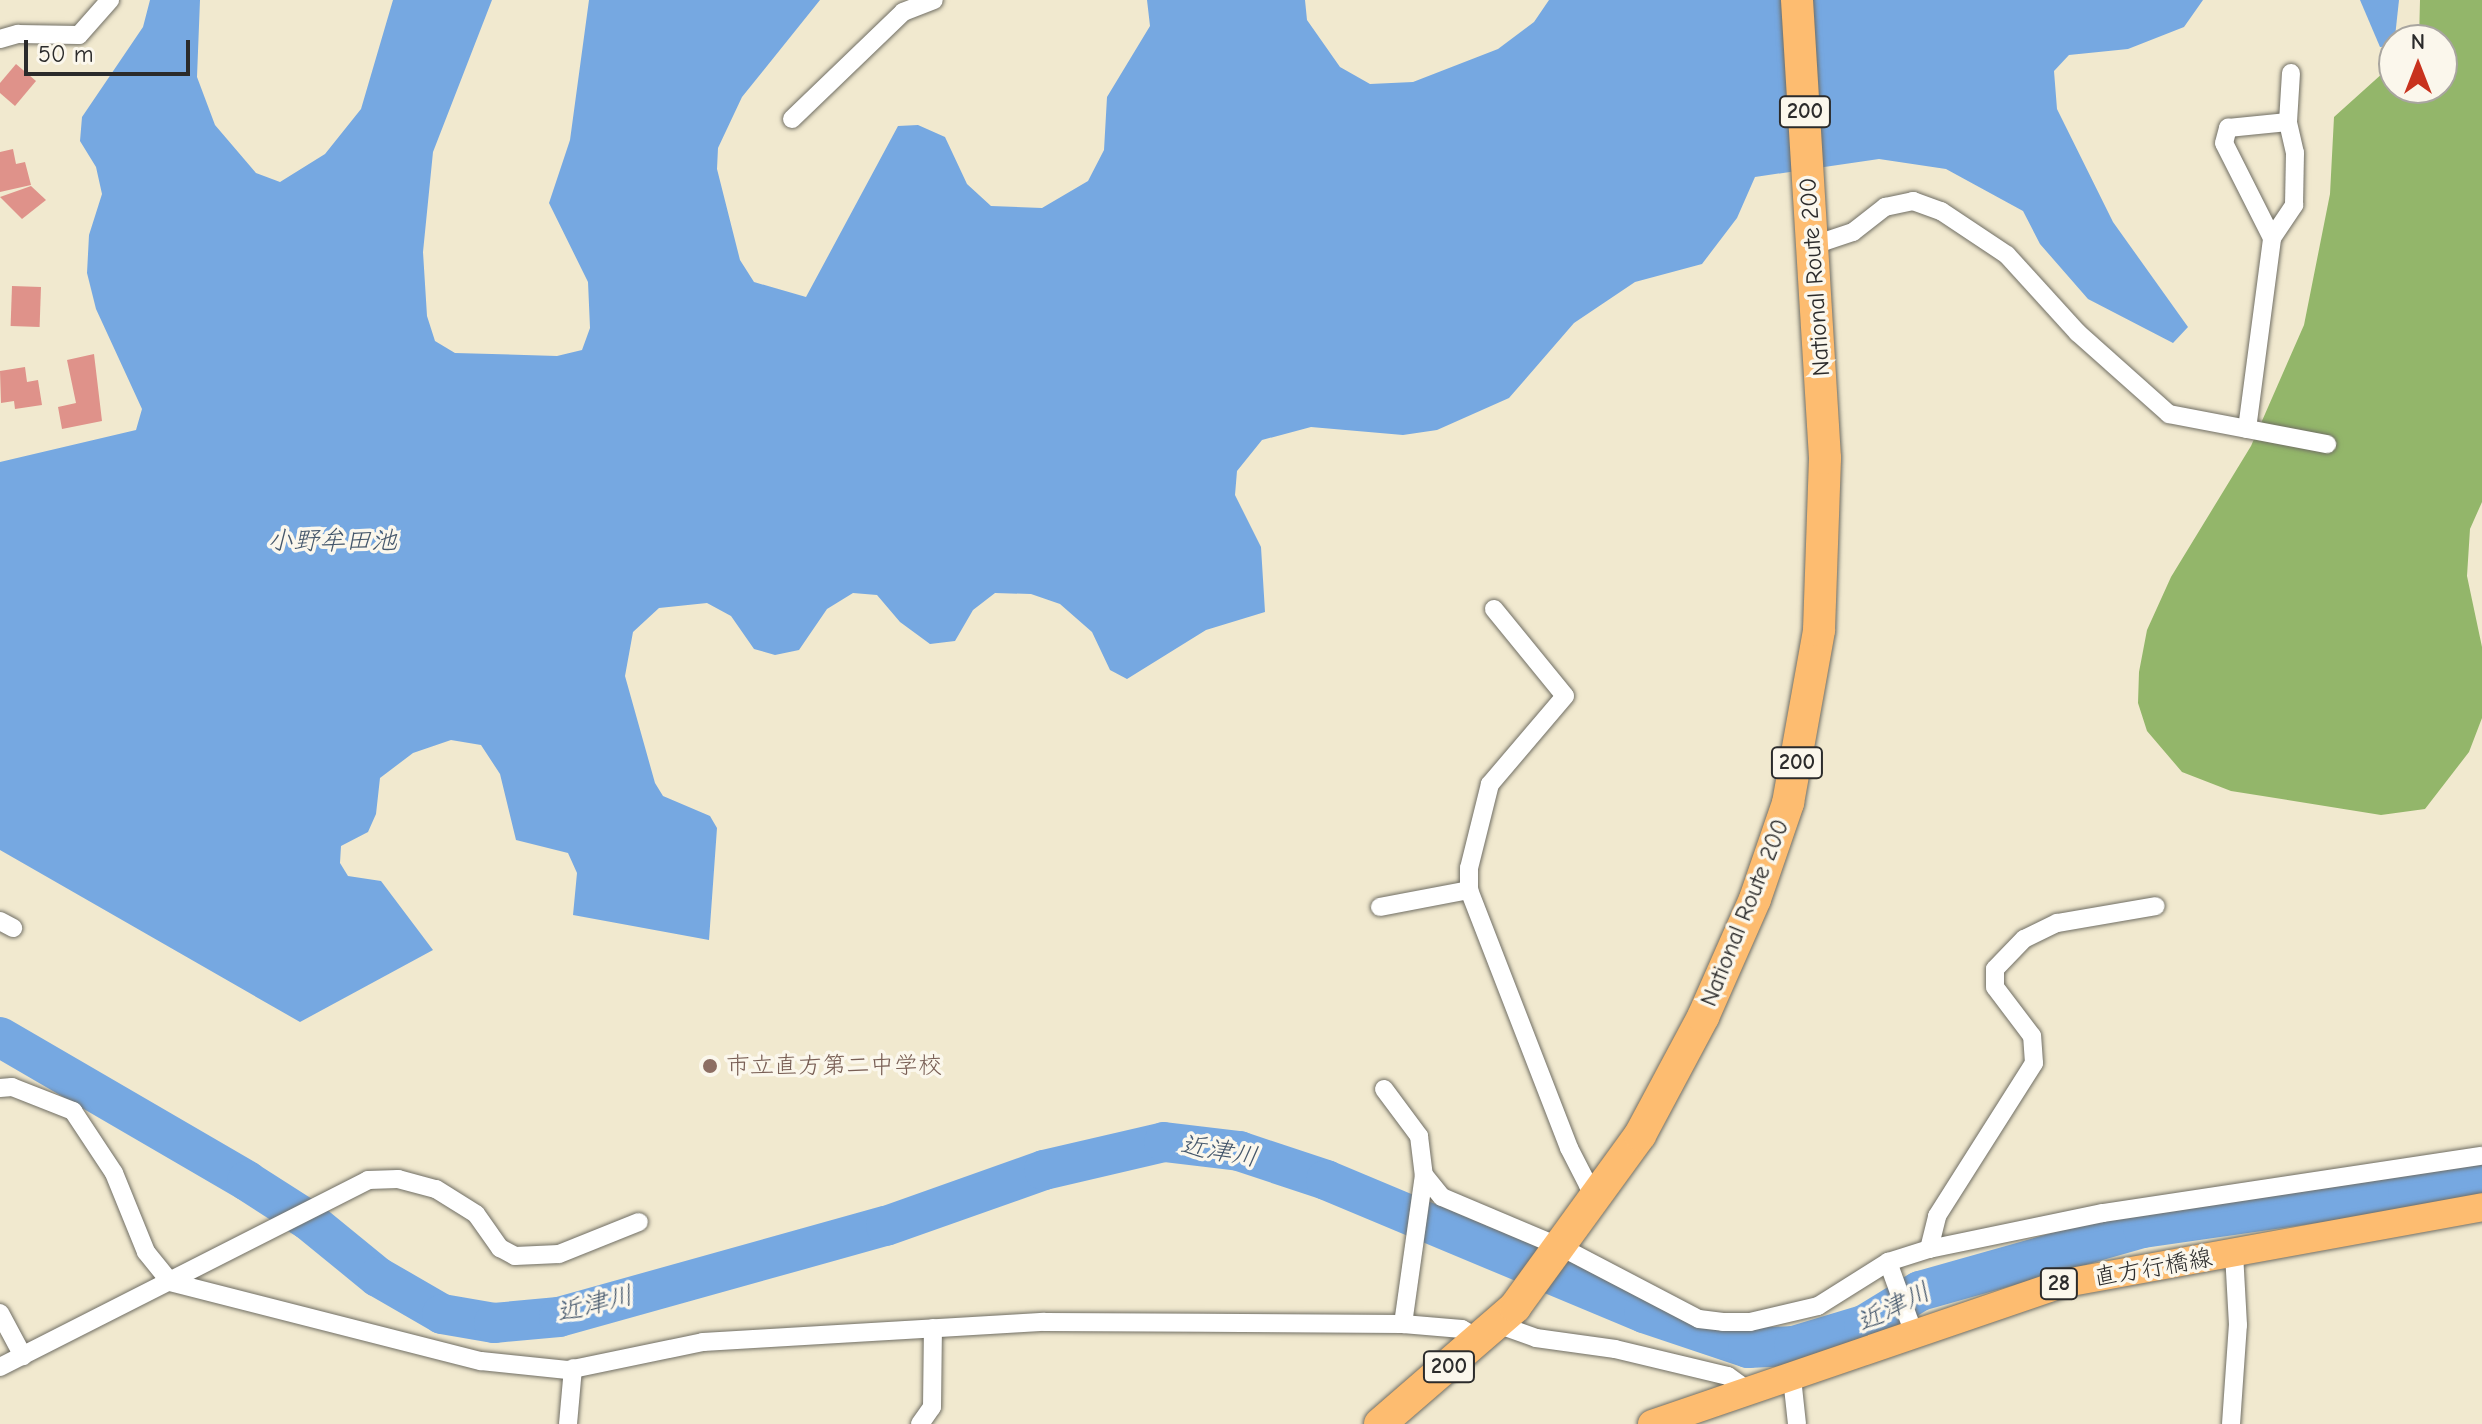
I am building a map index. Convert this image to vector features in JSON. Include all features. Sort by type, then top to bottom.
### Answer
[{"type":"highway","name":"National Route 200","points":[[1380,1424],[1429,1386],[1497,1323],[1563,1248],[1640,1135],[1703,1017],[1755,899],[1788,803],[1809,703],[1821,582],[1825,458],[1797,0]]},
{"type":"highway","points":[[1406,1424],[1429,1386]]},
{"type":"main road","name":"直方行橋線","points":[[1652,1424],[1792,1378],[1910,1324],[2060,1284],[2482,1207]]},
{"type":"street","points":[[0,39],[18,34],[79,35],[110,0]]},
{"type":"street","points":[[792,119],[903,12],[934,0]]},
{"type":"street","points":[[2247,429],[2272,238],[2294,205],[2295,153],[2288,122],[2291,73]]},
{"type":"street","points":[[2272,238],[2224,143],[2228,128],[2288,122]]},
{"type":"street","points":[[1813,234],[1853,232],[1885,207],[1913,201],[1941,211],[2007,255],[2078,333],[2169,414],[2327,444]]},
{"type":"street","points":[[1494,609],[1565,696],[1490,784],[1469,868],[1469,890],[1569,1148],[1588,1185],[1602,1190]]},
{"type":"street","points":[[1380,907],[1469,890]]},
{"type":"street","points":[[1929,1249],[1937,1216],[2034,1063],[2032,1036],[1995,987],[1995,969],[2024,939],[2057,923],[2156,906]]},
{"type":"street","points":[[0,1088],[12,1087],[73,1111],[114,1173],[146,1252],[170,1282],[481,1361],[573,1368],[703,1342],[1060,1322],[1403,1324],[1462,1329],[1497,1323],[1536,1338],[1615,1349],[1728,1376],[1750,1392]]},
{"type":"street","points":[[1384,1089],[1419,1136],[1424,1175],[1403,1324]]},
{"type":"street","points":[[1424,1175],[1442,1197],[1563,1248],[1640,1292],[1699,1319],[1750,1322],[1818,1306],[1890,1266],[1929,1249],[2103,1213],[2482,1156]]},
{"type":"street","points":[[0,1367],[368,1180],[398,1179],[436,1189],[476,1214],[500,1248],[515,1256],[559,1254],[639,1222]]},
{"type":"street","points":[[2231,1424],[2238,1325],[2234,1253]]},
{"type":"street","points":[[1890,1266],[1910,1324]]},
{"type":"street","points":[[0,1313],[23,1356]]},
{"type":"street","points":[[920,1424],[932,1407],[933,1328]]},
{"type":"street","points":[[568,1424],[573,1368]]},
{"type":"street","points":[[1792,1378],[1797,1424]]},
{"type":"green space","points":[[2420,0],[2482,0],[2482,502],[2470,529],[2467,576],[2482,647],[2482,718],[2469,752],[2425,809],[2381,815],[2231,791],[2182,772],[2147,731],[2138,703],[2139,672],[2147,630],[2171,577],[2251,446],[2304,325],[2330,194],[2334,117],[2378,77],[2378,104],[2458,104],[2458,24],[2419,24]]},
{"type":"water","name":"小野牟田池","points":[[150,0],[200,0],[197,77],[215,125],[256,173],[280,182],[325,154],[361,109],[393,0],[492,0],[433,152],[423,252],[427,316],[435,341],[455,353],[557,356],[582,350],[590,328],[588,282],[549,203],[570,140],[589,0],[820,0],[742,97],[718,148],[717,169],[740,260],[754,282],[806,297],[898,126],[918,125],[945,137],[967,184],[991,206],[1042,208],[1088,181],[1104,150],[1107,97],[1150,26],[1147,0],[1305,0],[1307,20],[1340,67],[1370,84],[1413,82],[1498,49],[1534,22],[1549,0],[2203,0],[2184,27],[2128,49],[2069,55],[2054,71],[2057,109],[2113,222],[2188,327],[2173,343],[2088,299],[2040,244],[2023,211],[1946,169],[1879,159],[1755,177],[1737,218],[1702,264],[1635,282],[1574,323],[1509,398],[1437,430],[1403,435],[1311,427],[1262,440],[1237,471],[1235,495],[1261,547],[1265,612],[1206,630],[1127,679],[1110,670],[1092,632],[1060,604],[1031,594],[995,593],[973,610],[955,641],[930,644],[900,622],[877,595],[853,593],[827,609],[799,650],[775,655],[754,649],[731,616],[707,603],[659,608],[633,632],[625,676],[655,783],[663,796],[710,816],[717,828],[709,940],[573,915],[577,873],[568,853],[516,840],[500,774],[481,745],[451,740],[413,753],[380,778],[376,814],[368,832],[341,846],[340,863],[348,876],[381,881],[433,950],[300,1022],[0,850],[0,462],[136,430],[142,409],[96,309],[87,273],[89,235],[102,194],[96,167],[80,141],[82,117],[143,27]]},
{"type":"water","points":[[2360,0],[2399,0],[2396,24],[2378,24],[2378,42]]},
{"type":"building","points":[[16,64],[36,81],[15,106],[0,93],[0,83]]},
{"type":"building","points":[[13,149],[16,164],[25,162],[31,185],[0,192],[0,152]]},
{"type":"building","points":[[31,186],[46,200],[22,219],[0,197]]},
{"type":"building","points":[[12,286],[41,287],[40,327],[11,326]]},
{"type":"building","points":[[94,354],[102,421],[62,429],[58,407],[76,403],[67,360]]},
{"type":"building","points":[[25,367],[27,382],[38,380],[42,405],[15,409],[14,401],[1,403],[0,371]]},
{"type":"waterway","name":"近津川","points":[[0,1037],[247,1181],[308,1220],[378,1277],[442,1314],[494,1323],[559,1317],[886,1226],[1044,1170],[1164,1142],[1239,1151],[1326,1180],[1644,1313],[1748,1348],[1794,1346],[1864,1325],[1920,1291],[2143,1228],[2408,1190],[2482,1173]]},
{"type":"place","name":"市立直方第二中学校","points":[[710,1066]]}]
